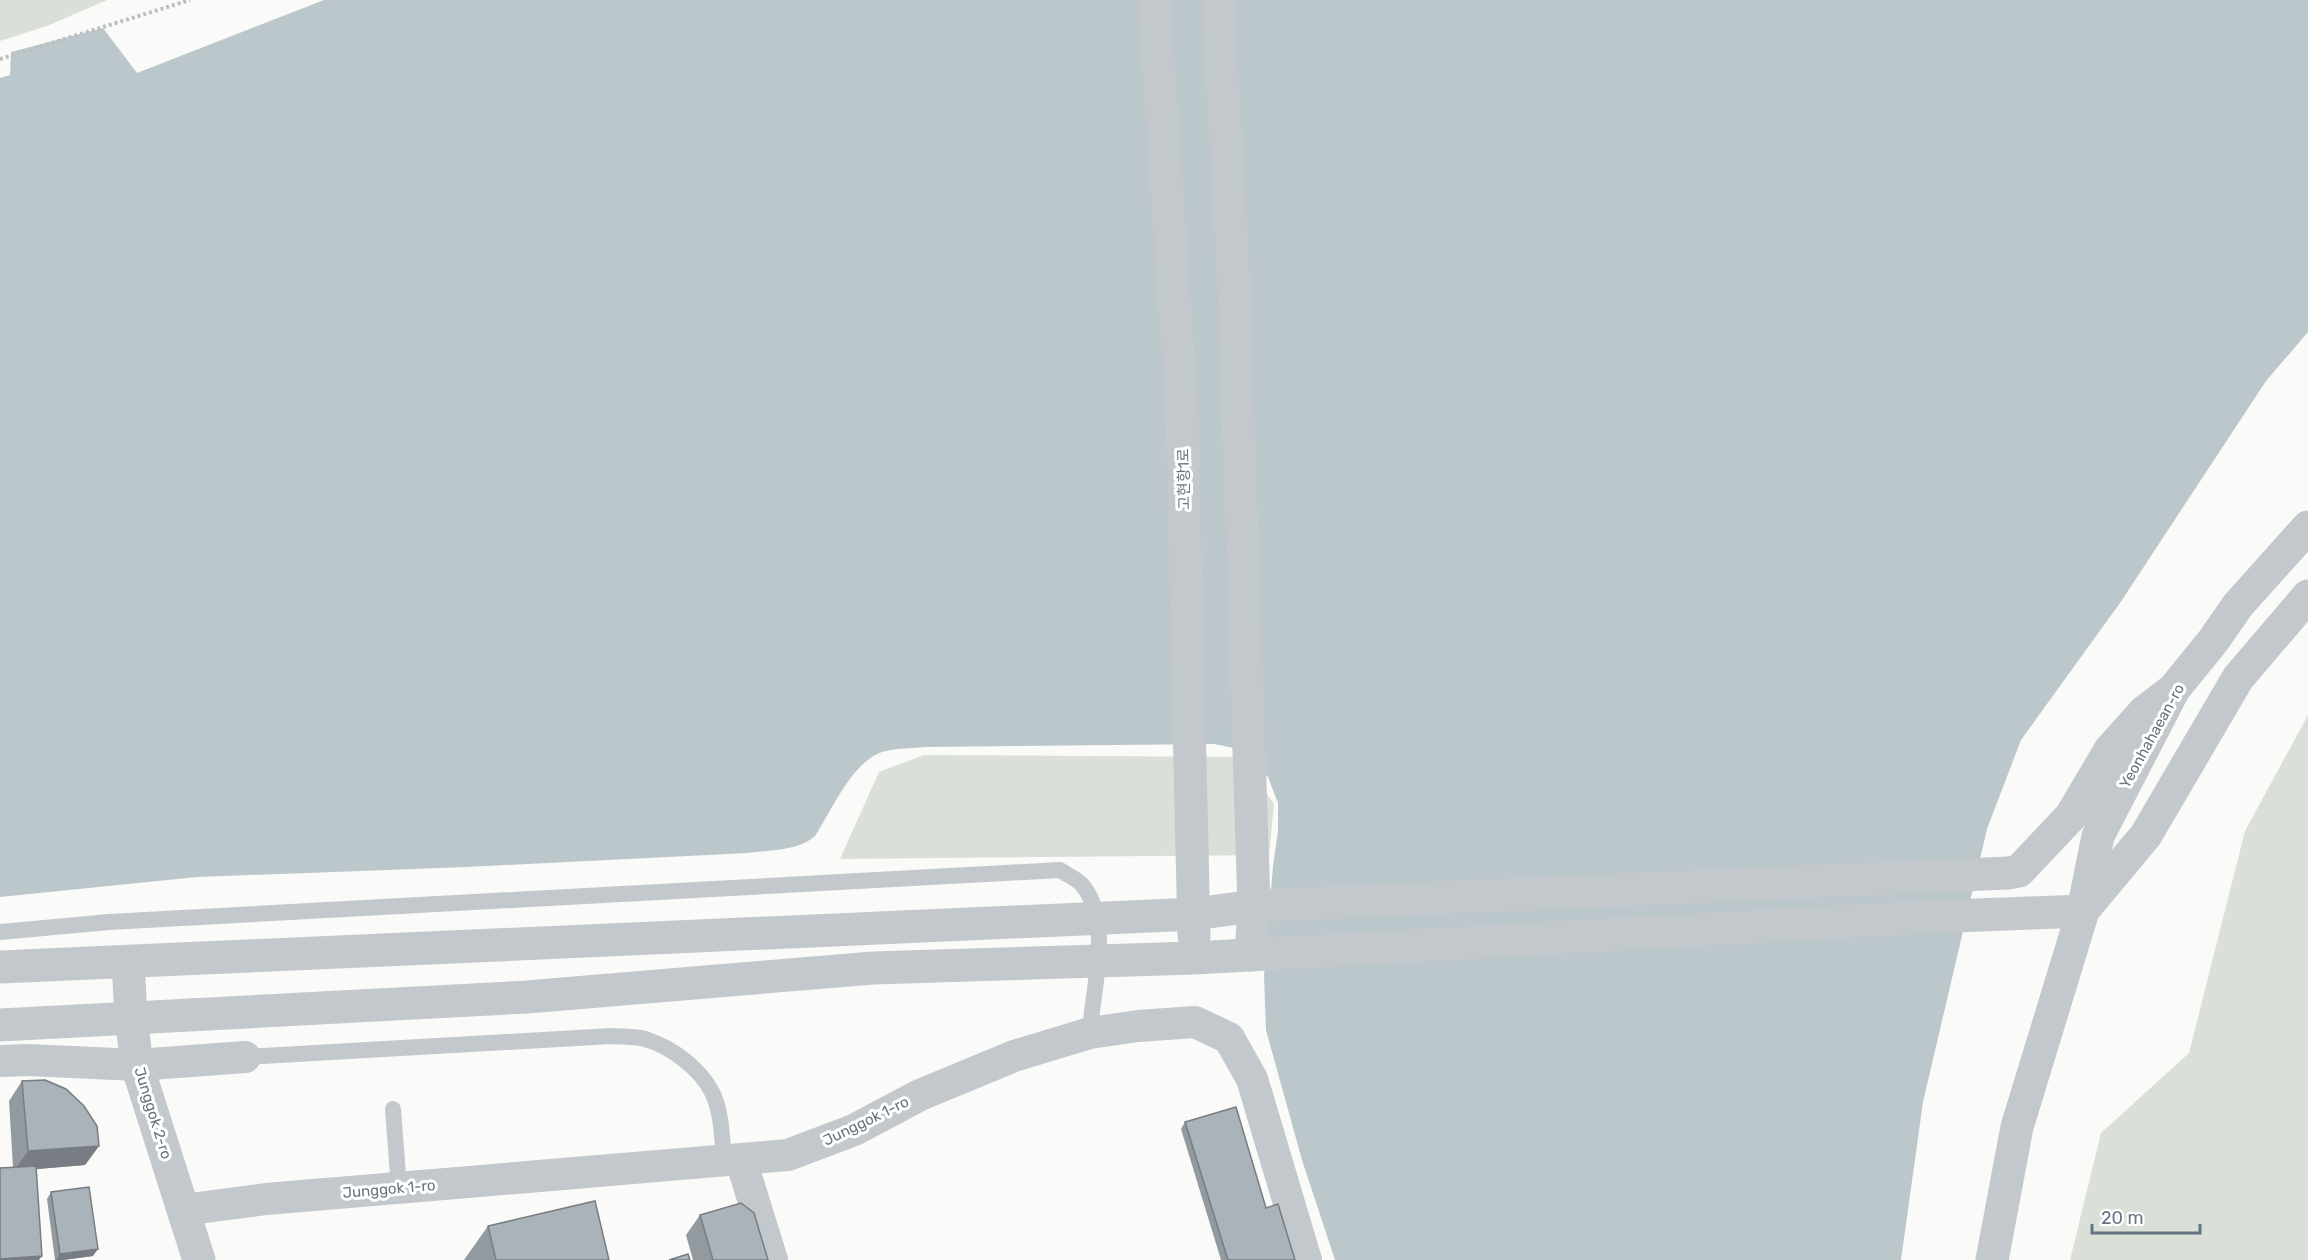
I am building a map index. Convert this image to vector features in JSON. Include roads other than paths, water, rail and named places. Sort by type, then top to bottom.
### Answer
[{"type":"street","name":"고현항1로","points":[[1154,0],[1182,413],[1194,958]]},
{"type":"street","points":[[1218,0],[1234,289],[1254,906],[1251,955]]},
{"type":"street","name":"Yeonhahaean-ro","points":[[1992,1260],[2017,1127],[2083,911],[2098,836],[2174,689],[2213,641],[2238,605],[2308,526]]},
{"type":"street","name":"Yeonhahaean-ro","points":[[2083,911],[2146,835],[2238,678],[2308,596]]},
{"type":"street","points":[[0,967],[1194,914],[1254,906],[2008,873],[2019,871],[2071,816],[2110,750],[2144,712],[2174,689]]},
{"type":"street","points":[[0,1025],[527,997],[873,968],[1194,958],[2083,911]]},
{"type":"street","name":"Junggok 2-ro","points":[[128,962],[137,1065],[199,1260]]},
{"type":"street","name":"Junggok 1-ro","points":[[183,1210],[266,1199],[788,1155],[854,1130],[920,1095],[1014,1056],[1090,1033],[1137,1026],[1195,1022],[1229,1038],[1252,1079],[1306,1260]]},
{"type":"street","points":[[0,1061],[28,1060],[137,1065],[245,1057]]},
{"type":"street","points":[[732,1160],[772,1260]]},
{"type":"lane","points":[[0,932],[109,922],[1060,870],[1082,884],[1094,903],[1099,934],[1098,974],[1091,1011],[1090,1033]]},
{"type":"lane","points":[[245,1057],[611,1036],[647,1039],[673,1052],[694,1068],[712,1092],[732,1160]]},
{"type":"lane","points":[[393,1109],[399,1188]]}]
